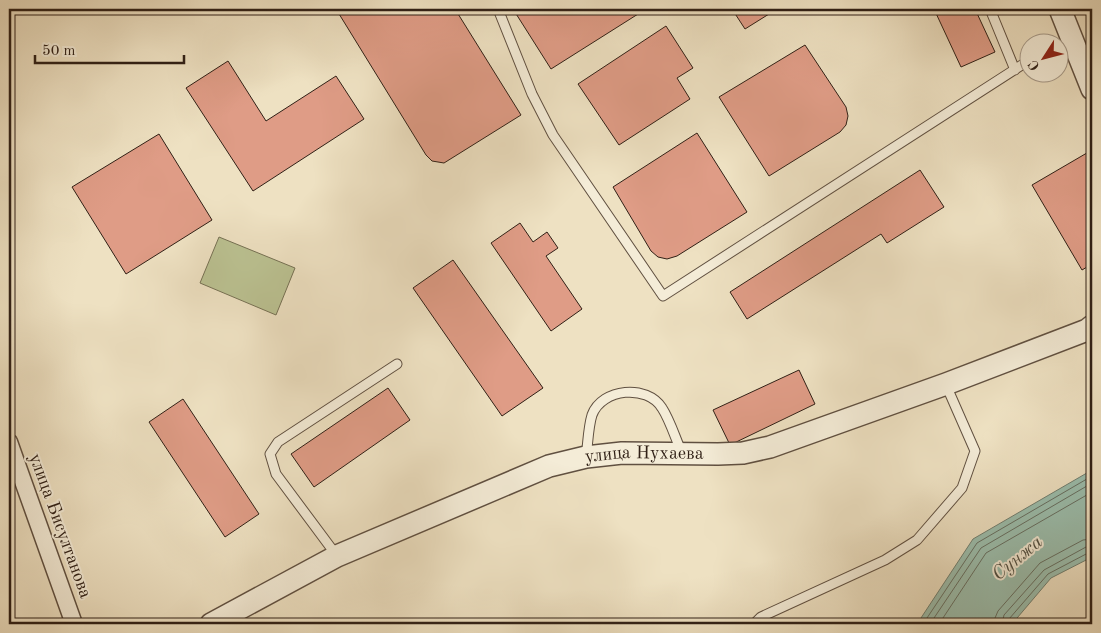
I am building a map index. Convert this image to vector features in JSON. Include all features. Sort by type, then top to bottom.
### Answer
[{"type":"street","points":[[1060,9],[1067,36],[1092,89]]},
{"type":"street","name":"улица Нухаева","points":[[211,624],[337,556],[549,466],[586,457],[622,453],[744,453],[770,447],[946,384],[1087,330],[1092,326]]},
{"type":"street","name":"улица Бисултанова","points":[[9,442],[74,624]]},
{"type":"lane","points":[[498,9],[532,94],[553,135],[663,296],[1016,70],[990,9]]},
{"type":"lane","points":[[337,556],[276,474],[270,454],[278,442],[397,364]]},
{"type":"lane","points":[[754,624],[761,617],[885,560],[917,540],[962,488],[975,451],[946,384]]},
{"type":"lane","points":[[586,457],[592,415],[600,402],[612,396],[628,392],[642,393],[652,398],[662,408],[682,454]]},
{"type":"shaded area","points":[[219,237],[295,268],[276,315],[200,283]]},
{"type":"water","name":"Сунжа","points":[[1092,470],[1092,557],[1051,578],[1012,624],[917,624],[973,539]]},
{"type":"building","points":[[336,9],[455,9],[521,115],[444,163],[432,161],[426,155]]},
{"type":"building","points":[[513,9],[646,9],[551,69]]},
{"type":"building","points":[[732,9],[777,9],[745,29]]},
{"type":"building","points":[[934,9],[975,9],[995,52],[961,67]]},
{"type":"building","points":[[666,26],[693,68],[677,78],[690,99],[619,145],[578,84]]},
{"type":"building","points":[[805,45],[846,107],[848,116],[846,125],[840,132],[769,176],[719,97]]},
{"type":"building","points":[[228,61],[266,121],[336,76],[364,119],[253,191],[186,88]]},
{"type":"building","points":[[697,133],[747,212],[677,256],[667,259],[658,257],[651,251],[613,187]]},
{"type":"building","points":[[159,134],[212,220],[126,274],[72,187]]},
{"type":"building","points":[[1092,150],[1092,264],[1082,270],[1032,185]]},
{"type":"building","points":[[920,170],[944,207],[887,243],[881,234],[747,319],[730,292]]},
{"type":"building","points":[[520,223],[533,242],[547,232],[558,248],[546,256],[582,309],[551,331],[491,243]]},
{"type":"building","points":[[453,260],[543,388],[502,416],[413,288]]},
{"type":"building","points":[[799,370],[815,404],[730,445],[713,410]]},
{"type":"building","points":[[388,388],[410,420],[314,487],[291,454]]},
{"type":"building","points":[[183,399],[259,514],[225,537],[149,422]]}]
